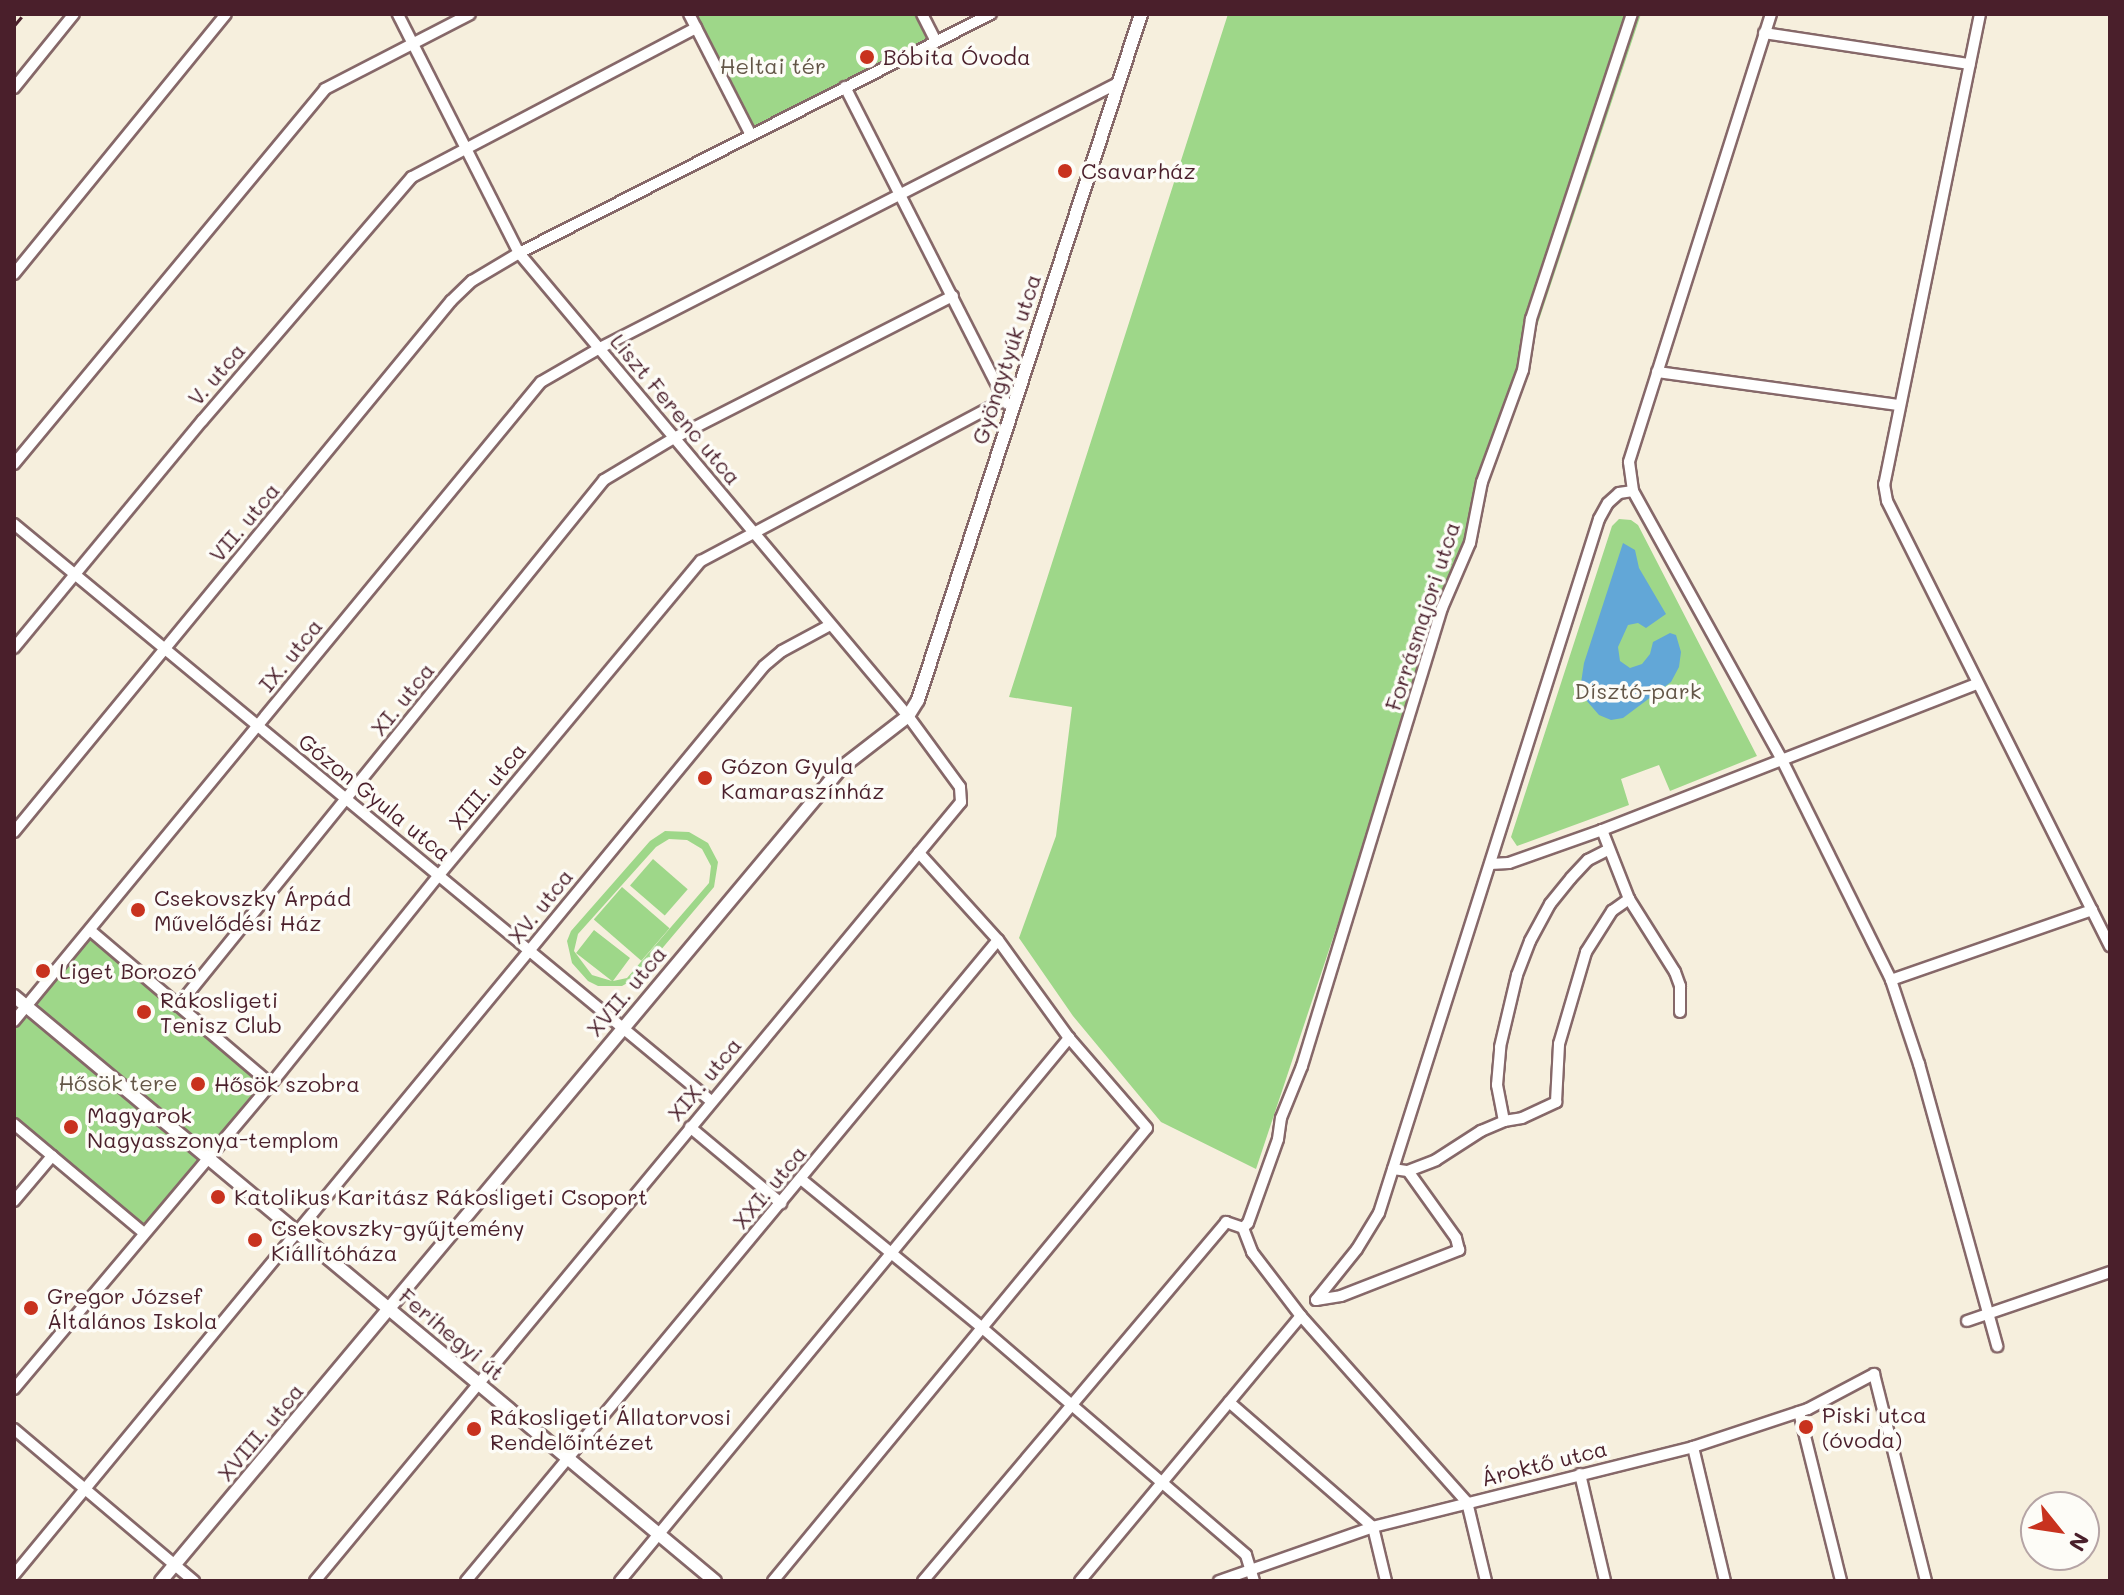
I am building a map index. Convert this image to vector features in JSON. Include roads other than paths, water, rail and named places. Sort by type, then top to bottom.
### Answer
[{"type":"street","points":[[14,88],[74,14]]},
{"type":"street","points":[[14,274],[226,14]]},
{"type":"street","name":"Liszt Ferenc utca","points":[[398,14],[519,253],[908,716],[960,787],[961,802]]},
{"type":"street","points":[[14,464],[325,89],[470,14]]},
{"type":"street","points":[[689,14],[751,135]]},
{"type":"street","points":[[922,14],[936,41]]},
{"type":"street","name":"VII. utca","points":[[14,832],[451,301],[472,281],[519,253],[991,14]]},
{"type":"street","name":"Gyöngytyúk utca","points":[[908,716],[918,700],[1007,404],[1141,14]]},
{"type":"street","name":"Forrásmajori utca","points":[[1243,1228],[1248,1223],[1278,1139],[1281,1118],[1302,1066],[1442,608],[1470,543],[1482,482],[1523,370],[1531,319],[1632,14]]},
{"type":"street","points":[[1771,14],[1629,462],[1633,491],[1781,758],[1891,980],[1919,1064],[1997,1346]]},
{"type":"street","points":[[1980,14],[1884,484],[1887,501],[1976,684],[2110,946]]},
{"type":"street","name":"V. utca","points":[[14,648],[412,177],[696,28]]},
{"type":"street","points":[[1764,33],[1970,64]]},
{"type":"street","name":"IX. utca","points":[[14,1021],[541,382],[600,348],[1120,82]]},
{"type":"street","points":[[845,87],[1007,404]]},
{"type":"street","name":"XI. utca","points":[[178,1006],[604,480],[674,438],[953,296]]},
{"type":"street","points":[[1657,372],[1899,405]]},
{"type":"street","name":"XIII. utca","points":[[14,1389],[271,1084],[439,875],[701,561],[752,531],[1007,404]]},
{"type":"street","points":[[1408,1171],[1456,1238],[1459,1250],[1341,1296],[1316,1300],[1357,1249],[1379,1213],[1599,519],[1608,503],[1619,493],[1633,491]]},
{"type":"street","name":"Gózon Gyula utca","points":[[14,524],[711,1101]]},
{"type":"street","name":"XV. utca","points":[[14,1575],[764,666],[782,651],[830,625]]},
{"type":"street","points":[[1490,864],[1509,863],[1602,830],[1976,684]]},
{"type":"street","name":"XVII. utca","points":[[389,1308],[841,768],[908,716]]},
{"type":"street","name":"XIX. utca","points":[[315,1581],[961,802]]},
{"type":"street","points":[[1602,830],[1629,899],[1675,972],[1680,986],[1680,1012]]},
{"type":"street","points":[[1504,1121],[1497,1085],[1500,1047],[1517,975],[1530,941],[1550,904],[1571,878],[1588,860],[1608,850]]},
{"type":"street","points":[[773,1581],[980,1326],[1147,1128],[1069,1038],[998,940],[919,853]]},
{"type":"street","points":[[1393,1169],[1408,1171],[1436,1160],[1504,1121],[1522,1118],[1556,1102],[1559,1044],[1586,952],[1612,911],[1629,899]]},
{"type":"street","points":[[1891,980],[2092,910]]},
{"type":"street","points":[[91,931],[271,1084]]},
{"type":"street","name":"XXI. utca","points":[[466,1581],[998,940]]},
{"type":"street","name":"Ferihegyi út","points":[[14,996],[715,1581]]},
{"type":"street","points":[[620,1581],[1069,1038]]},
{"type":"street","points":[[14,1124],[144,1233]]},
{"type":"street","points":[[690,1127],[781,1203]]},
{"type":"street","points":[[14,1201],[52,1156]]},
{"type":"street","points":[[801,1179],[980,1326],[1246,1555],[1252,1576]]},
{"type":"street","points":[[923,1581],[1226,1222],[1243,1228],[1252,1252],[1301,1316],[1467,1502],[1486,1581]]},
{"type":"street","points":[[1967,1321],[2110,1272]]},
{"type":"street","name":"XVIII. utca","points":[[161,1581],[389,1308]]},
{"type":"street","points":[[1080,1581],[1301,1316]]},
{"type":"street","name":"Ároktő utca","points":[[1219,1581],[1252,1576],[1373,1527],[1693,1447],[1799,1412],[1874,1374],[1926,1581]]},
{"type":"street","points":[[1229,1402],[1373,1527],[1386,1581]]},
{"type":"street","points":[[1799,1412],[1841,1581]]},
{"type":"street","points":[[14,1429],[194,1581]]},
{"type":"street","points":[[1693,1447],[1725,1581]]},
{"type":"street","points":[[1580,1474],[1605,1581]]},
{"type":"water","points":[[1623,543],[1635,550],[1639,568],[1666,614],[1646,628],[1638,623],[1628,625],[1618,647],[1620,661],[1630,668],[1642,664],[1650,654],[1653,642],[1670,633],[1676,635],[1681,652],[1679,667],[1671,682],[1623,718],[1611,720],[1599,715],[1586,700],[1581,683],[1584,663]]},
{"type":"railway","points":[[14,26],[24,14]]},
{"type":"place","name":"Bóbita Óvoda","points":[[867,57]]},
{"type":"place","name":"Csavarház","points":[[1065,171]]},
{"type":"place","name":"Gózon Gyula Kamaraszínház","points":[[705,778]]},
{"type":"place","name":"Csekovszky Árpád Művelődési Ház","points":[[138,910]]},
{"type":"place","name":"Liget Borozó","points":[[43,971]]},
{"type":"place","name":"Rákosligeti Tenisz Club","points":[[144,1012]]},
{"type":"place","name":"Hősök szobra","points":[[198,1084]]},
{"type":"place","name":"Magyarok Nagyasszonya-templom","points":[[71,1127]]},
{"type":"place","name":"Katolikus Karitász Rákosligeti Csoport","points":[[218,1197]]},
{"type":"place","name":"Csekovszky-gyűjtemény Kiállítóháza","points":[[255,1240]]},
{"type":"place","name":"Gregor József Általános Iskola","points":[[31,1308]]},
{"type":"place","name":"Piski utca (óvoda)","points":[[1806,1427]]},
{"type":"place","name":"Rákosligeti Állatorvosi Rendelőintézet","points":[[474,1429]]},
{"type":"park label","name":"Heltai tér","points":[[773,66]]},
{"type":"park label","name":"Dísztó-park","points":[[1638,691]]},
{"type":"park label","name":"Hősök tere","points":[[118,1083]]}]
